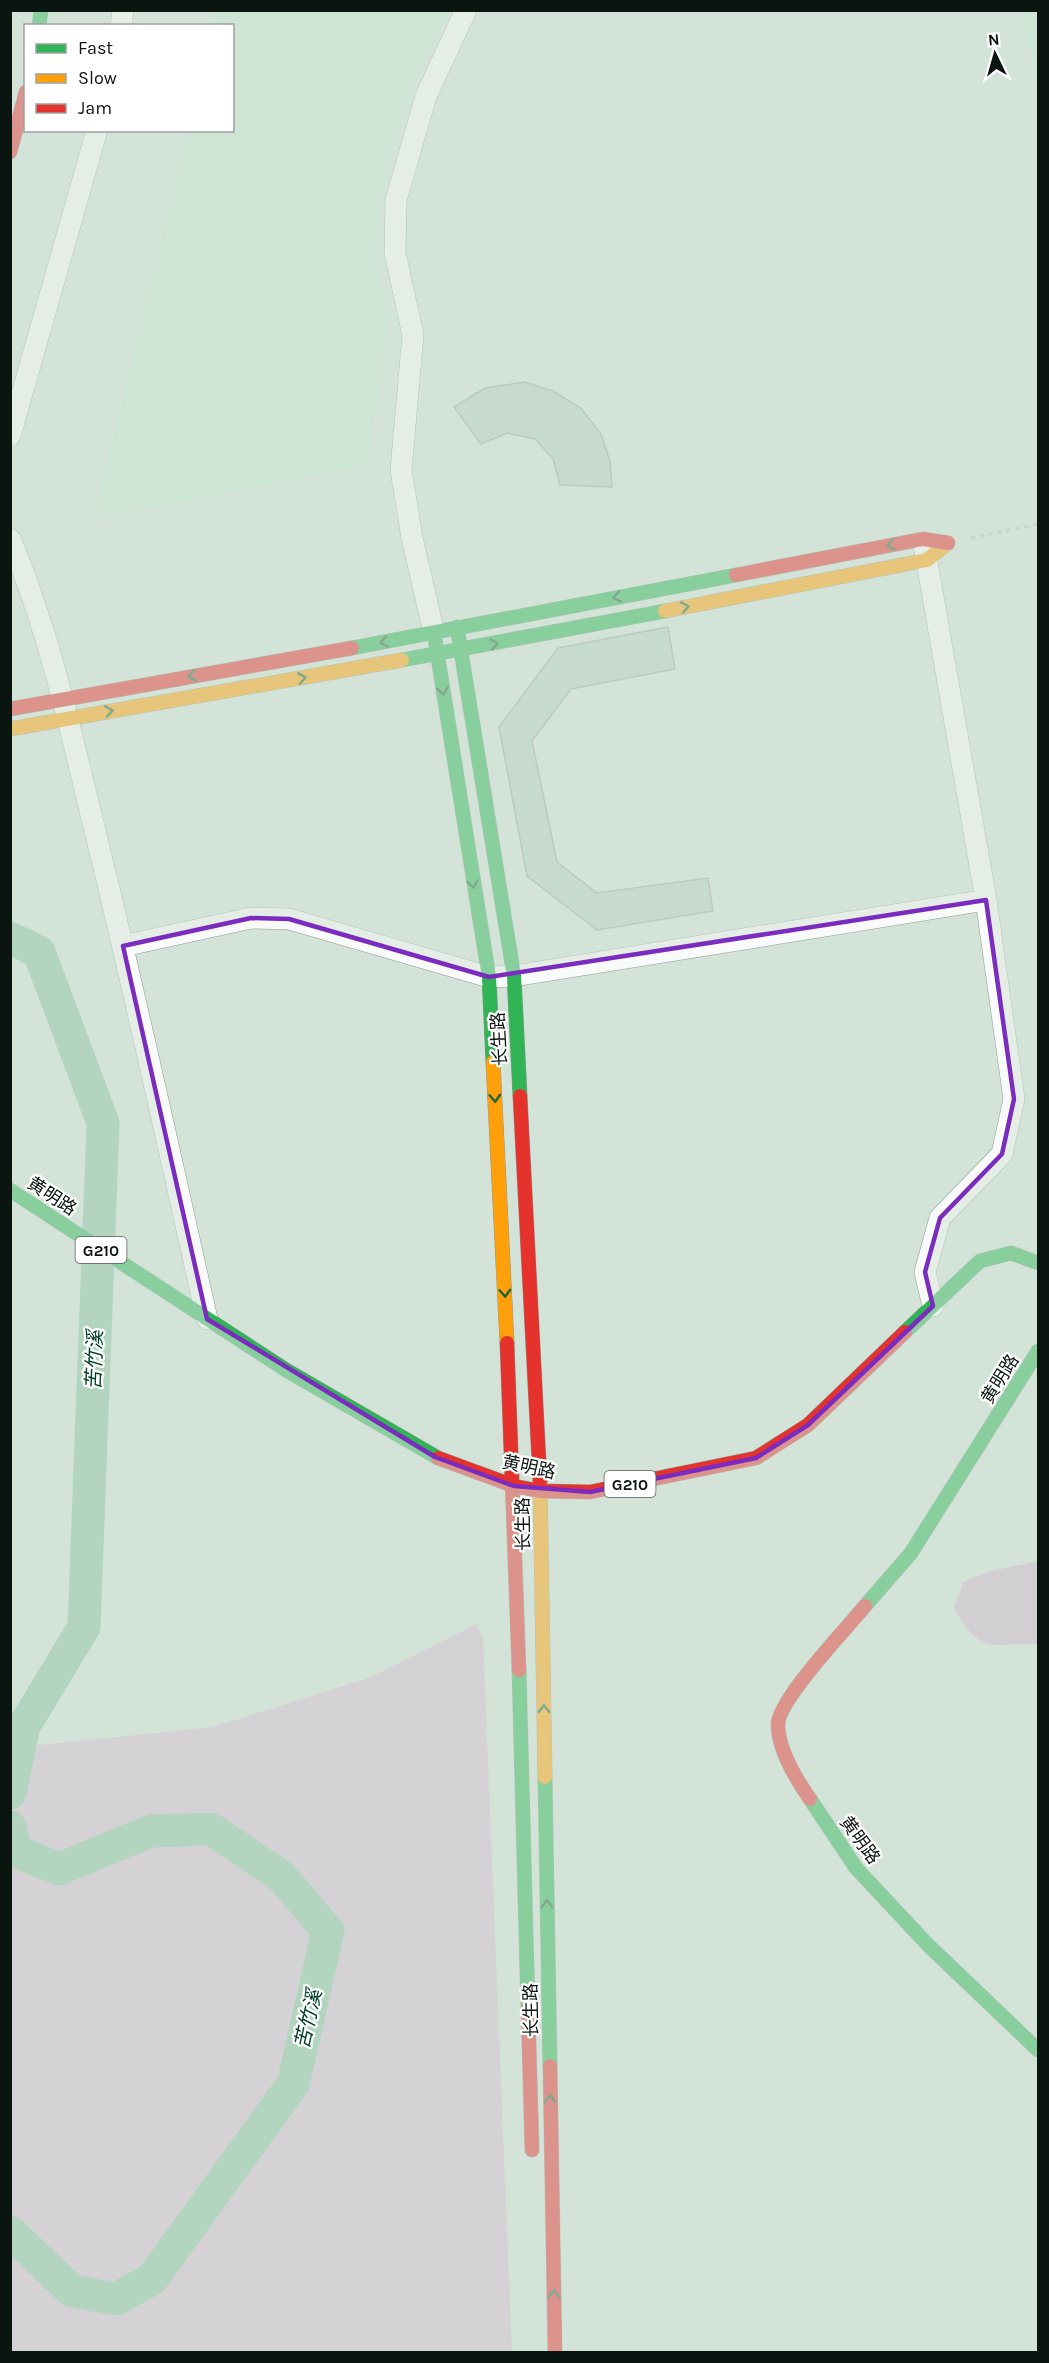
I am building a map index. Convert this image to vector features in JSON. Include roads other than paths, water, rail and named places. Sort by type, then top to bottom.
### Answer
[{"type":"main road","points":[[10,152],[24,100]]},
{"type":"main road","points":[[10,708],[65,709],[437,655],[927,560],[948,543],[922,539],[457,627],[65,709],[10,729]]},
{"type":"main road","name":"长生路","points":[[457,627],[514,976],[540,1491],[555,2352]]},
{"type":"main road","name":"长生路","points":[[434,633],[489,977],[514,1486],[532,2163]]},
{"type":"main road","name":"黄明路","points":[[11,1191],[286,1370],[435,1457],[514,1486],[540,1491],[590,1492],[756,1458],[808,1425],[980,1261],[1011,1253],[1038,1262]]},
{"type":"main road","name":"黄明路","points":[[1038,1351],[911,1553],[791,1694],[778,1722],[783,1748],[800,1785],[856,1868],[928,1945],[1038,2050]]},
{"type":"street","points":[[434,633],[412,538],[401,470],[413,335],[395,253],[396,200],[426,96],[466,10]]},
{"type":"street","points":[[10,436],[96,132]]},
{"type":"street","points":[[10,539],[19,579],[65,709],[123,946],[207,1319]]},
{"type":"street","points":[[922,539],[986,900],[1014,1099],[1002,1154],[940,1218],[925,1272],[933,1306]]},
{"type":"street","points":[[123,946],[251,918],[289,919],[489,977],[514,976],[986,900]]},
{"type":"waterway","name":"苦竹溪","points":[[10,938],[39,952],[103,1123],[84,1627],[24,1726],[10,1793]]},
{"type":"waterway","name":"苦竹溪","points":[[10,1827],[15,1851],[59,1869],[151,1831],[211,1829],[281,1876],[328,1931],[293,2084],[152,2279],[116,2299],[72,2291],[10,2232]]}]
